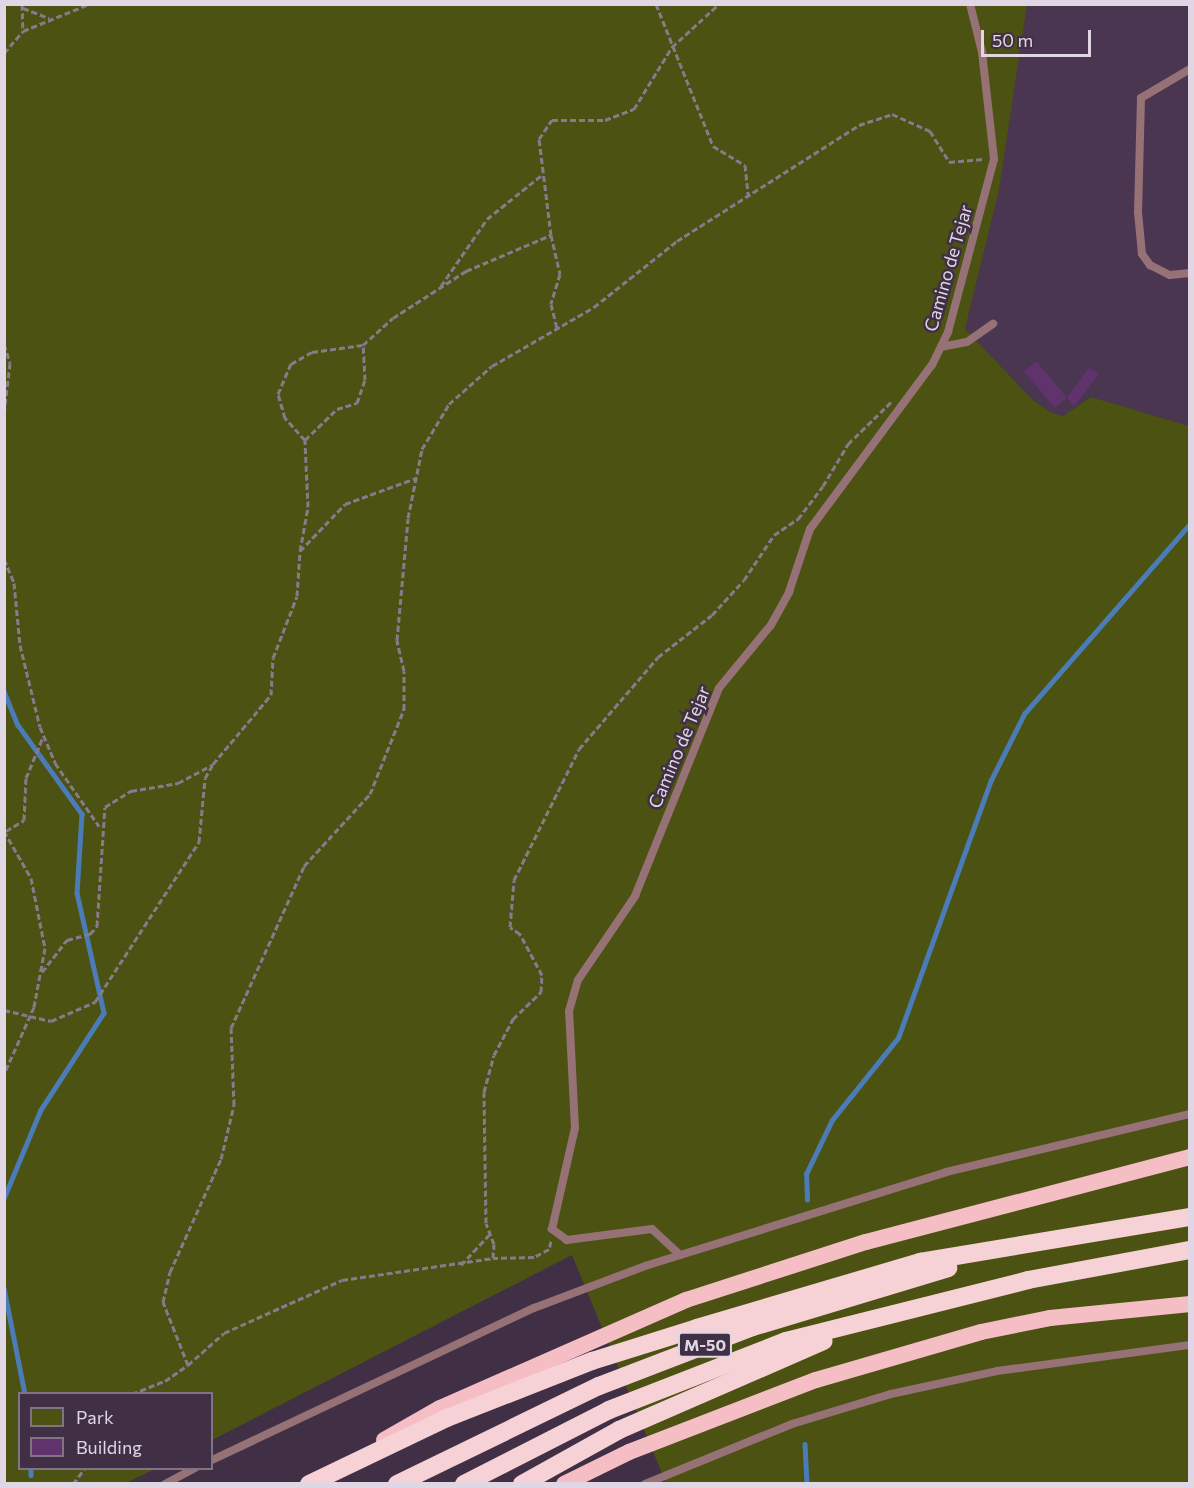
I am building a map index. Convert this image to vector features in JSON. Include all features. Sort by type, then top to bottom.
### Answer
[{"type":"highway","points":[[308,1484],[440,1408],[686,1300],[866,1242],[1190,1157]]},
{"type":"highway","name":"M-50","points":[[397,1484],[599,1386],[753,1327],[1028,1247],[1190,1217]]},
{"type":"highway","points":[[308,1484],[447,1418],[592,1360],[920,1262],[1028,1247]]},
{"type":"highway","name":"M-50","points":[[464,1484],[609,1410],[786,1341],[1028,1280],[1190,1250]]},
{"type":"highway","points":[[564,1484],[629,1452],[816,1380],[981,1332],[1050,1318],[1190,1304]]},
{"type":"highway","points":[[522,1484],[690,1398],[890,1313]]},
{"type":"lane","name":"Camino de Tejar","points":[[552,1229],[575,1128],[567,1051],[578,980],[635,896],[718,688],[771,625],[789,592],[810,529],[941,347],[994,159],[982,52],[970,4]]},
{"type":"lane","points":[[1190,69],[1141,98],[1138,212],[1142,254],[1150,265],[1170,275],[1190,273]]},
{"type":"lane","points":[[941,347],[967,342],[993,324]]},
{"type":"lane","points":[[213,1460],[534,1308],[680,1255],[946,1172],[1190,1114]]},
{"type":"lane","points":[[552,1229],[567,1240],[652,1229],[680,1255]]},
{"type":"lane","points":[[645,1484],[792,1424],[891,1394],[997,1371],[1190,1345]]},
{"type":"lane","points":[[165,1484],[191,1470]]},
{"type":"path","points":[[4,53],[23,31],[49,18],[89,4]]},
{"type":"path","points":[[656,4],[713,146],[745,165],[748,196]]},
{"type":"path","points":[[557,328],[550,304],[560,274],[551,235],[539,138],[552,120],[605,120],[634,109],[672,47],[718,4]]},
{"type":"path","points":[[23,31],[23,6],[49,18]]},
{"type":"path","points":[[188,1365],[163,1302],[170,1272],[222,1160],[234,1105],[231,1028],[304,866],[370,794],[404,709],[398,594],[422,449],[433,435],[449,404],[492,366],[557,328],[748,196],[859,125],[892,114],[930,131],[949,162],[994,159]]},
{"type":"path","points":[[441,288],[487,219],[543,174]]},
{"type":"path","points":[[4,1010],[51,1022],[95,1002],[200,842],[205,778],[213,764],[272,695],[273,658],[297,596],[300,551],[308,507],[305,440],[285,418],[278,394],[291,364],[312,352],[363,345],[441,288],[551,235]]},
{"type":"path","points":[[4,344],[10,363],[4,416]]},
{"type":"path","points":[[305,440],[337,409],[357,403],[365,380],[363,345]]},
{"type":"path","points":[[492,1258],[490,1234],[486,1223],[484,1092],[494,1055],[513,1019],[541,992],[542,975],[520,934],[510,927],[508,906],[514,880],[551,802],[579,748],[658,657],[712,615],[744,580],[774,535],[798,519],[848,444],[887,403],[904,400]]},
{"type":"path","points":[[300,551],[345,504],[416,478]]},
{"type":"path","points":[[4,559],[44,736],[55,763],[100,828]]},
{"type":"path","points":[[4,1074],[29,1018],[42,972],[43,925],[32,879],[5,832],[24,820],[26,778],[44,736]]},
{"type":"path","points":[[42,972],[67,940],[90,934],[97,927],[100,828],[105,807],[131,791],[178,783],[213,764]]},
{"type":"path","points":[[138,1392],[165,1382],[224,1333],[342,1280],[399,1268],[460,1266],[492,1258],[534,1257],[549,1249],[552,1229]]},
{"type":"path","points":[[460,1266],[490,1234]]},
{"type":"path","points":[[73,1484],[84,1470]]},
{"type":"shaded area","points":[[1027,5],[1189,5],[1189,426],[1091,397],[1063,416],[1052,413],[1034,401],[965,329],[999,190]]},
{"type":"green space","points":[[5,5],[1027,5],[999,190],[965,329],[1034,401],[1052,413],[1063,416],[1091,397],[1189,426],[1189,1483],[666,1483],[572,1255],[213,1439],[213,1392],[18,1392],[18,1470],[153,1470],[126,1483],[5,1484]]},
{"type":"building","points":[[1036,361],[1067,398],[1055,408],[1024,371]]},
{"type":"building","points":[[1089,367],[1099,374],[1074,406],[1067,398]]},
{"type":"waterway","points":[[807,1200],[806,1174],[832,1120],[898,1038],[991,780],[1024,714],[1190,524]]},
{"type":"waterway","points":[[4,691],[18,725],[82,814],[77,893],[104,1013],[41,1110],[4,1199]]},
{"type":"waterway","points":[[4,1288],[25,1392]]},
{"type":"waterway","points":[[805,1444],[807,1484]]},
{"type":"waterway","points":[[31,1470],[31,1475]]}]
